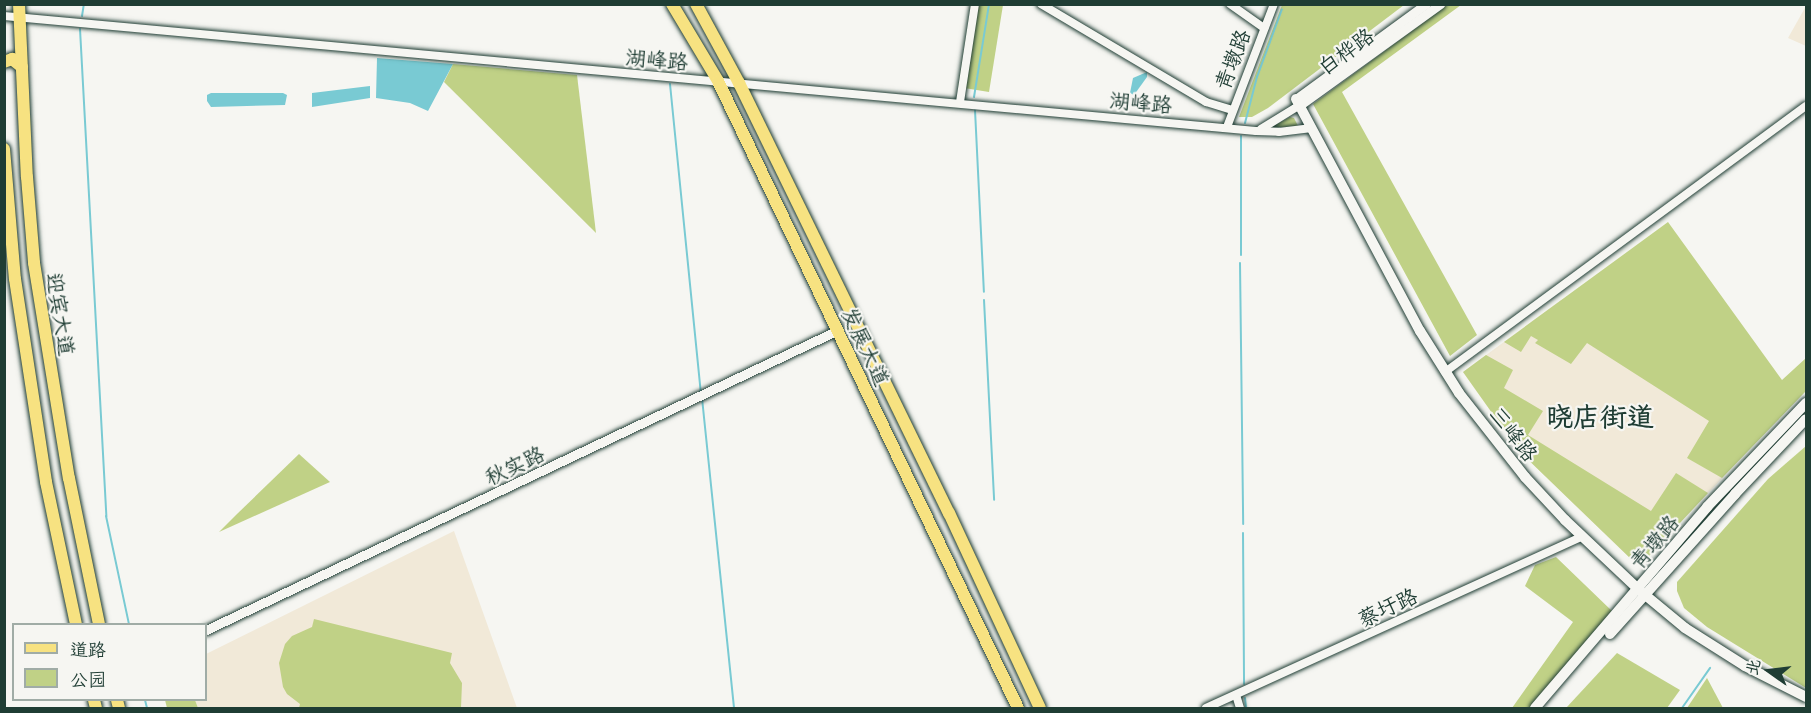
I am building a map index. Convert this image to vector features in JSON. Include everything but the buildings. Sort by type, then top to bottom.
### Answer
[{"type":"main road","name":"发展大道","points":[[672,4],[718,81],[1018,708]]},
{"type":"main road","name":"发展大道","points":[[696,4],[739,83],[950,513],[1040,708]]},
{"type":"main road","name":"迎宾大道","points":[[19,11],[34,263],[69,478],[99,623]]},
{"type":"main road","points":[[4,62],[12,59],[22,67]]},
{"type":"main road","name":"三峰路","points":[[1298,102],[1420,331],[1445,372],[1525,477],[1582,537],[1641,592],[1685,628],[1717,649],[1806,697]]},
{"type":"main road","name":"迎宾大道","points":[[4,149],[18,302],[46,483],[76,623]]},
{"type":"main road","name":"青墩路","points":[[1545,708],[1641,592],[1707,507],[1806,404]]},
{"type":"main road","name":"青墩路","points":[[1535,708],[1641,592],[1806,419]]},
{"type":"street","points":[[960,102],[975,4]]},
{"type":"street","points":[[1041,4],[1206,102],[1232,110]]},
{"type":"street","points":[[1230,4],[1264,28]]},
{"type":"street","name":"青墩路","points":[[1227,128],[1274,4]]},
{"type":"street","name":"白桦路","points":[[1298,102],[1426,4]]},
{"type":"street","name":"白桦路","points":[[1298,102],[1440,4]]},
{"type":"street","name":"湖峰路","points":[[4,16],[19,11],[718,81],[1256,131],[1279,132],[1312,128]]},
{"type":"street","points":[[1256,131],[1265,128],[1298,102]]},
{"type":"street","points":[[1445,372],[1806,106]]},
{"type":"street","name":"秋实路","points":[[207,630],[838,330]]},
{"type":"street","name":"蔡圩路","points":[[1206,708],[1582,537]]},
{"type":"street","points":[[1236,695],[1240,708]]},
{"type":"shaded area","points":[[1806,6],[1806,46],[1788,38]]},
{"type":"shaded area","points":[[1561,300],[1760,438],[1648,557],[1631,559],[1519,451],[1463,372]]},
{"type":"shaded area","points":[[454,531],[517,708],[198,708],[195,701],[207,701],[207,654]]},
{"type":"green space","points":[[971,5],[1003,5],[989,92],[958,87]]},
{"type":"green space","points":[[1282,5],[1404,5],[1268,108],[1252,117],[1239,117]]},
{"type":"green space","points":[[1447,5],[1461,5],[1342,92],[1477,335],[1450,356],[1313,104]]},
{"type":"green space","points":[[453,64],[577,75],[596,233],[444,82]]},
{"type":"green space","points":[[1290,117],[1294,118],[1298,126],[1270,128]]},
{"type":"green space","points":[[1668,222],[1782,380],[1806,358],[1806,391],[1722,478],[1687,458],[1709,421],[1587,343],[1571,364],[1535,343],[1538,340],[1531,336],[1521,352],[1504,342]]},
{"type":"green space","points":[[1486,355],[1513,370],[1504,388],[1543,411],[1528,435],[1651,511],[1676,473],[1708,493],[1648,557],[1631,559],[1519,451],[1463,372]]},
{"type":"green space","points":[[1806,446],[1806,688],[1707,627],[1684,608],[1677,591],[1677,582],[1768,479]]},
{"type":"green space","points":[[299,454],[330,482],[219,532],[236,515]]},
{"type":"green space","points":[[1556,557],[1612,611],[1529,708],[1512,708],[1573,622],[1525,586],[1535,565]]},
{"type":"green space","points":[[314,619],[452,653],[450,663],[462,683],[461,708],[299,708],[300,704],[287,694],[283,687],[279,663],[285,644],[292,636],[312,627]]},
{"type":"green space","points":[[1617,653],[1680,690],[1667,708],[1566,708]]},
{"type":"green space","points":[[1707,678],[1723,708],[1687,708]]},
{"type":"green space","points":[[165,701],[195,701],[198,708],[167,708]]},
{"type":"water","points":[[377,58],[453,64],[428,111],[410,103],[376,98]]},
{"type":"water","points":[[1147,72],[1147,77],[1134,95],[1130,93],[1133,78]]},
{"type":"water","points":[[370,86],[370,98],[312,107],[312,93]]},
{"type":"water","points":[[211,93],[283,93],[287,95],[285,105],[211,107],[207,101],[207,95]]},
{"type":"waterway","points":[[82,16],[84,4]]},
{"type":"waterway","points":[[974,97],[989,4]]},
{"type":"waterway","points":[[1245,123],[1257,77],[1282,9]]},
{"type":"waterway","points":[[80,29],[106,516],[129,623]]},
{"type":"waterway","points":[[670,84],[701,392]]},
{"type":"waterway","points":[[975,110],[984,292]]},
{"type":"waterway","points":[[1241,136],[1241,255]]},
{"type":"waterway","points":[[1240,263],[1243,524]]},
{"type":"waterway","points":[[984,300],[994,500]]},
{"type":"waterway","points":[[702,398],[734,708]]},
{"type":"waterway","points":[[1243,533],[1244,684]]},
{"type":"waterway","points":[[1682,708],[1710,668]]},
{"type":"waterway","points":[[1245,698],[1246,708]]},
{"type":"waterway","points":[[145,701],[147,708]]},
{"type":"district","name":"晓店街道","points":[[1600,415]]}]
